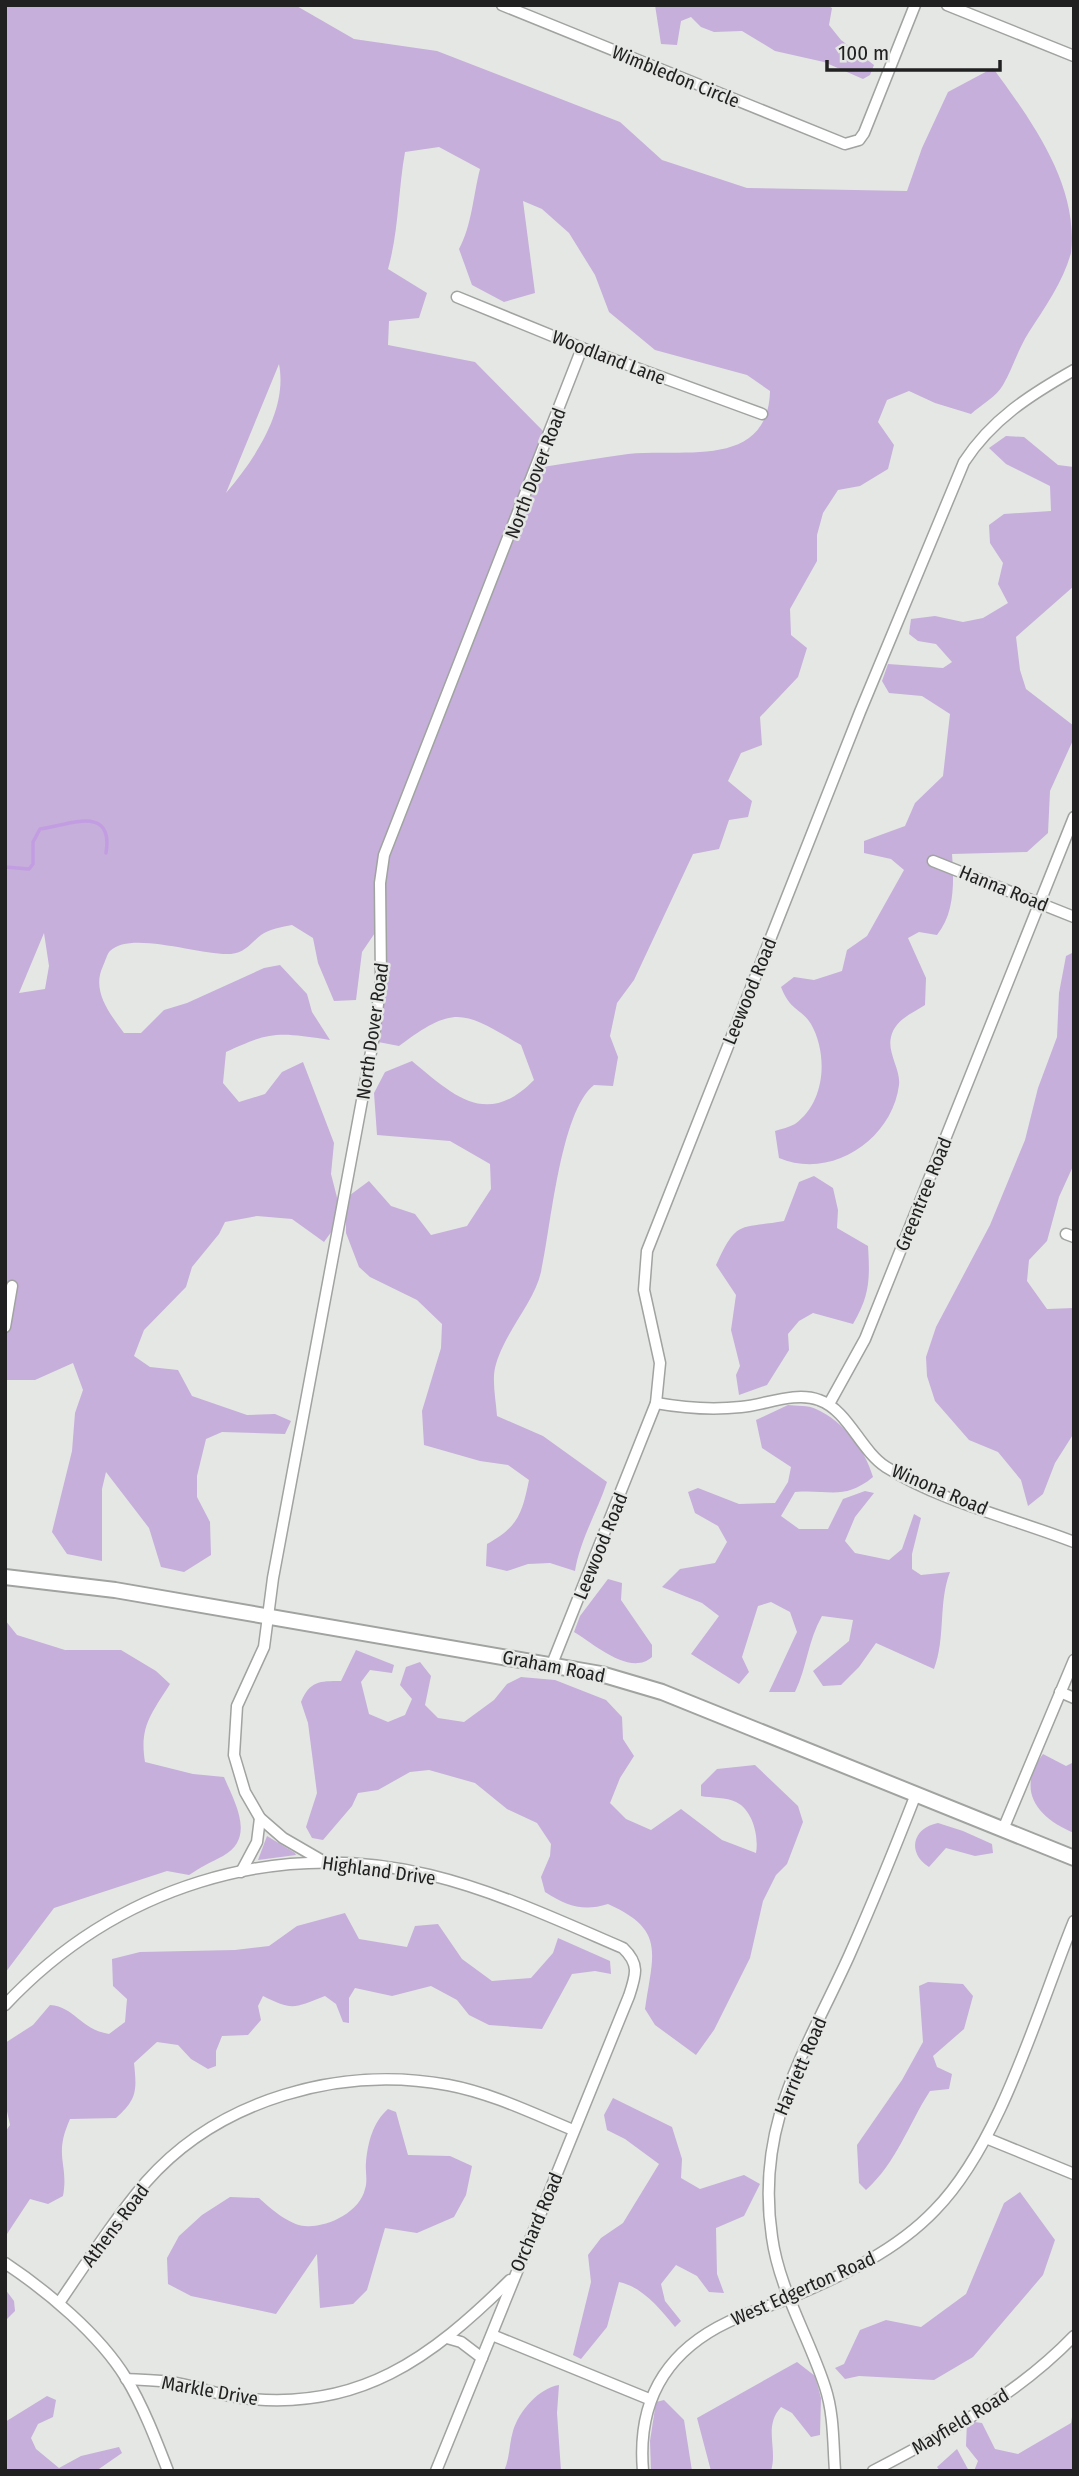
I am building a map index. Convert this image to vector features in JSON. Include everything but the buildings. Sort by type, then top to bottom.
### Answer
[{"type":"main road","name":"Graham Road","points":[[5,1577],[115,1590],[601,1674],[662,1692],[1004,1827],[1074,1858]]},
{"type":"street","name":"Wimbledon Circle","points":[[502,5],[840,143],[852,143],[864,133],[915,5]]},
{"type":"street","points":[[947,5],[1074,56]]},
{"type":"street","name":"Woodland Lane","points":[[457,297],[583,348],[762,414]]},
{"type":"street","name":"North Dover Road","points":[[260,1818],[239,1775],[233,1731],[240,1693],[264,1647],[273,1578],[374,1036],[381,981],[380,883],[384,855],[583,348]]},
{"type":"street","name":"Leewood Road","points":[[552,1664],[656,1403],[660,1363],[644,1290],[647,1251],[942,508],[964,462],[991,427],[1017,404],[1074,370]]},
{"type":"street","name":"Greentree Road","points":[[829,1404],[865,1339],[1074,817]]},
{"type":"street","name":"Hanna Road","points":[[933,861],[1074,917]]},
{"type":"street","points":[[5,1327],[12,1286]]},
{"type":"street","points":[[656,1403],[702,1409],[742,1407],[804,1396],[829,1404]]},
{"type":"street","name":"Winona Road","points":[[829,1404],[869,1453],[906,1479],[1074,1542]]},
{"type":"street","points":[[1004,1827],[1074,1660]]},
{"type":"street","points":[[1060,1692],[1074,1698]]},
{"type":"street","name":"Harriett Road","points":[[835,2471],[834,2432],[826,2390],[775,2252],[769,2220],[769,2171],[777,2116],[789,2082],[851,1952],[916,1794]]},
{"type":"street","points":[[260,1818],[284,1838],[321,1860]]},
{"type":"street","points":[[241,1872],[257,1842],[260,1818]]},
{"type":"street","name":"Highland Drive","points":[[5,2005],[54,1959],[120,1915],[167,1893],[241,1872],[321,1860],[402,1869],[490,1894],[623,1948],[635,1962],[636,1974]]},
{"type":"street","name":"West Edgerton Road","points":[[643,2471],[642,2437],[649,2399],[658,2382],[700,2337],[730,2320],[790,2298],[858,2266],[905,2238],[935,2211],[959,2183],[986,2138],[1074,1921]]},
{"type":"street","name":"Orchard Road","points":[[436,2471],[636,1974]]},
{"type":"street","name":"Athens Road","points":[[59,2303],[121,2212],[159,2169],[199,2137],[231,2118],[278,2097],[353,2081],[421,2081],[478,2093],[573,2130]]},
{"type":"street","points":[[986,2138],[1074,2174]]},
{"type":"street","points":[[5,2263],[59,2303],[126,2379],[169,2471]]},
{"type":"street","name":"Markle Drive","points":[[126,2379],[169,2382],[240,2398],[278,2400],[308,2398],[380,2379],[412,2363],[447,2338],[513,2276]]},
{"type":"street","points":[[492,2335],[649,2399]]},
{"type":"street","name":"Mayfield Road","points":[[873,2471],[984,2411],[1029,2378],[1074,2336]]},
{"type":"street","points":[[447,2338],[461,2342],[482,2358]]},
{"type":"shaded area","points":[[5,5],[295,5],[354,39],[437,51],[620,122],[662,160],[747,188],[907,191],[922,148],[948,92],[993,68],[1036,131],[1060,178],[1071,227],[1071,253],[1068,264],[997,393],[971,414],[935,403],[909,391],[887,400],[878,422],[894,445],[888,469],[860,486],[838,490],[823,513],[817,535],[817,561],[790,609],[791,635],[807,648],[798,677],[760,717],[762,745],[741,753],[728,781],[752,801],[748,817],[729,820],[719,849],[693,854],[634,980],[617,1003],[610,1036],[618,1057],[613,1086],[594,1085],[582,1099],[573,1119],[558,1172],[541,1272],[495,1368],[497,1416],[543,1436],[607,1482],[575,1571],[550,1563],[528,1564],[507,1571],[486,1566],[487,1544],[506,1532],[517,1518],[529,1480],[508,1465],[480,1461],[424,1445],[422,1411],[441,1348],[442,1324],[417,1300],[370,1277],[359,1267],[346,1233],[346,1198],[369,1181],[391,1206],[415,1214],[431,1235],[467,1226],[491,1189],[490,1164],[450,1141],[377,1135],[374,1093],[385,1072],[412,1061],[457,1095],[471,1102],[486,1104],[501,1102],[517,1094],[534,1080],[521,1045],[472,1019],[448,1018],[434,1023],[399,1046],[373,1041],[381,924],[362,952],[356,1000],[334,1001],[318,963],[313,938],[292,925],[268,931],[244,950],[231,954],[150,943],[120,945],[109,952],[100,975],[101,993],[113,1018],[124,1033],[141,1033],[164,1010],[187,1003],[264,968],[280,965],[307,994],[312,1012],[330,1040],[276,1035],[242,1045],[226,1052],[223,1083],[239,1102],[265,1094],[282,1072],[303,1062],[334,1143],[331,1174],[342,1217],[324,1242],[292,1219],[257,1216],[225,1222],[219,1234],[192,1267],[186,1287],[144,1330],[134,1356],[150,1367],[178,1370],[192,1396],[247,1415],[275,1414],[291,1421],[285,1434],[222,1432],[206,1439],[197,1476],[197,1497],[210,1522],[211,1555],[184,1572],[161,1567],[149,1528],[106,1472],[102,1489],[102,1561],[67,1554],[52,1532],[72,1451],[75,1413],[83,1390],[73,1363],[35,1380],[5,1380]],"holes":[[[439,147],[480,169],[470,220],[459,249],[472,285],[504,302],[535,293],[523,201],[542,209],[569,233],[595,275],[609,312],[655,350],[747,375],[770,391],[766,416],[755,433],[738,444],[718,450],[628,454],[537,468],[545,433],[475,362],[388,345],[389,321],[419,318],[427,293],[388,269],[405,152]],[[279,364],[279,399],[274,416],[258,449],[226,493]],[[44,933],[49,966],[45,989],[19,993]]]},
{"type":"shaded area","points":[[655,5],[827,5],[832,8],[829,25],[841,40],[874,65],[870,75],[863,79],[824,62],[775,51],[742,31],[714,32],[701,27],[691,17],[681,21],[677,45],[661,44]]},
{"type":"shaded area","points":[[1006,436],[1024,437],[1058,465],[1074,467],[1074,586],[1016,637],[1020,670],[1026,689],[1074,726],[1074,738],[1050,791],[1048,833],[1027,852],[952,854],[952,896],[943,926],[937,935],[919,932],[908,938],[926,978],[925,1005],[900,1022],[893,1031],[890,1043],[899,1085],[894,1105],[885,1123],[872,1138],[838,1159],[819,1164],[779,1158],[775,1131],[795,1124],[805,1115],[818,1091],[822,1063],[811,1024],[788,1001],[781,987],[794,977],[814,980],[842,971],[847,950],[867,936],[904,870],[891,859],[864,853],[864,841],[905,826],[915,803],[943,776],[950,714],[922,696],[889,693],[882,681],[888,664],[943,668],[952,662],[936,644],[918,641],[909,634],[911,619],[935,616],[963,622],[983,618],[1008,603],[998,584],[1003,563],[990,543],[989,525],[1004,514],[1051,511],[1050,486],[1006,464],[989,448]]},
{"type":"shaded area","points":[[1074,952],[1074,1164],[1059,1197],[1047,1241],[1029,1260],[1027,1281],[1047,1309],[1074,1308],[1074,1433],[1055,1463],[1043,1494],[1028,1506],[1021,1480],[998,1452],[969,1440],[935,1401],[927,1376],[926,1357],[936,1327],[990,1225],[1025,1140],[1038,1088],[1057,1037],[1059,993],[1066,956]]},
{"type":"shaded area","points":[[814,1176],[833,1188],[838,1210],[837,1228],[868,1246],[869,1278],[863,1304],[853,1324],[813,1313],[799,1321],[788,1334],[789,1350],[767,1385],[739,1395],[736,1375],[740,1366],[731,1330],[736,1295],[716,1265],[729,1240],[741,1229],[784,1221],[799,1182]]},
{"type":"shaded area","points":[[788,1405],[813,1408],[844,1428],[865,1456],[873,1477],[845,1492],[795,1492],[781,1516],[799,1529],[828,1529],[843,1499],[865,1491],[874,1493],[855,1517],[845,1541],[855,1553],[889,1560],[902,1549],[914,1514],[921,1518],[912,1554],[912,1569],[921,1575],[950,1572],[934,1669],[876,1643],[859,1667],[841,1685],[823,1686],[813,1671],[849,1641],[853,1620],[822,1616],[795,1692],[769,1692],[797,1632],[790,1612],[771,1602],[758,1606],[742,1657],[749,1672],[739,1684],[691,1654],[719,1616],[702,1603],[662,1587],[680,1569],[715,1563],[727,1542],[718,1526],[695,1513],[688,1492],[698,1488],[739,1504],[775,1503],[788,1482],[791,1467],[762,1448],[756,1420]]},
{"type":"shaded area","points":[[608,1579],[622,1583],[621,1600],[652,1645],[652,1657],[643,1662],[623,1661],[574,1632],[580,1616]]},
{"type":"shaded area","points":[[5,1620],[17,1635],[65,1650],[121,1650],[156,1671],[170,1684],[148,1720],[144,1739],[145,1762],[193,1774],[224,1777],[237,1809],[241,1830],[233,1849],[189,1875],[167,1871],[54,1908],[5,1973]]},
{"type":"shaded area","points":[[356,1650],[394,1665],[392,1673],[370,1670],[361,1682],[369,1714],[388,1722],[405,1715],[412,1699],[400,1685],[406,1667],[420,1662],[431,1676],[425,1705],[438,1718],[464,1722],[494,1700],[507,1684],[521,1677],[555,1680],[606,1700],[622,1717],[623,1739],[634,1756],[620,1778],[610,1803],[626,1819],[651,1830],[681,1809],[722,1840],[756,1853],[754,1825],[747,1811],[728,1799],[701,1796],[701,1785],[717,1769],[755,1765],[798,1806],[803,1822],[787,1864],[776,1875],[763,1901],[750,1958],[714,2030],[696,2055],[655,2025],[645,2009],[652,1958],[647,1934],[639,1924],[608,1904],[575,1906],[545,1892],[541,1877],[550,1856],[551,1844],[537,1823],[507,1809],[475,1783],[429,1770],[410,1772],[378,1790],[358,1793],[352,1806],[323,1840],[312,1838],[306,1827],[317,1793],[308,1723],[301,1702],[312,1686],[327,1681],[341,1681]]},
{"type":"shaded area","points":[[1043,1754],[1066,1766],[1074,1762],[1074,1833],[1050,1820],[1034,1802],[1031,1780]]},
{"type":"shaded area","points":[[938,1823],[992,1844],[993,1853],[975,1856],[946,1848],[929,1867],[917,1855],[916,1842],[923,1830]]},
{"type":"shaded area","points":[[267,1836],[295,1853],[296,1855],[258,1860]]},
{"type":"shaded area","points":[[345,1913],[359,1939],[407,1947],[415,1926],[438,1924],[462,1959],[492,1981],[531,1978],[553,1953],[558,1938],[610,1961],[611,1974],[595,1971],[572,1974],[542,2029],[489,2025],[469,2015],[457,2000],[431,1986],[392,1996],[355,1988],[349,1998],[349,2023],[343,2022],[336,2004],[325,1996],[288,2006],[263,1996],[258,2006],[261,2020],[248,2035],[222,2036],[216,2051],[216,2066],[208,2069],[191,2059],[178,2045],[157,2042],[134,2063],[134,2094],[116,2118],[70,2119],[62,2151],[63,2196],[48,2204],[30,2199],[5,2237],[5,2132],[10,2125],[5,2102],[5,2043],[33,2025],[50,2005],[66,2010],[91,2028],[109,2034],[125,2022],[127,1999],[113,1986],[112,1959],[140,1952],[235,1950],[269,1946],[297,1926]]},
{"type":"shaded area","points":[[928,1982],[963,1984],[973,1996],[964,2029],[933,2056],[937,2067],[952,2074],[949,2089],[930,2091],[886,2168],[866,2190],[859,2183],[857,2145],[902,2080],[923,2042],[919,1986]]},
{"type":"shaded area","points":[[613,2098],[672,2127],[682,2159],[681,2178],[700,2189],[744,2175],[760,2184],[744,2216],[716,2228],[717,2274],[724,2293],[709,2292],[697,2276],[676,2265],[661,2284],[665,2301],[681,2321],[675,2327],[643,2294],[619,2282],[607,2327],[581,2359],[573,2355],[591,2282],[588,2255],[601,2238],[623,2223],[659,2164],[625,2139],[607,2130],[604,2115]]},
{"type":"shaded area","points":[[388,2109],[396,2112],[408,2155],[450,2156],[472,2166],[466,2195],[454,2217],[417,2233],[385,2228],[367,2290],[353,2304],[320,2308],[317,2254],[276,2314],[191,2296],[168,2284],[167,2258],[179,2236],[202,2215],[230,2197],[259,2198],[286,2219],[305,2226],[332,2221],[350,2211],[357,2205],[365,2189],[370,2140],[375,2126]]},
{"type":"shaded area","points":[[1020,2192],[1055,2240],[1043,2275],[973,2357],[934,2380],[859,2376],[845,2379],[835,2368],[844,2364],[860,2330],[886,2320],[921,2327],[966,2294],[1004,2203]]},
{"type":"shaded area","points":[[5,2289],[14,2301],[15,2311],[5,2321]]},
{"type":"shaded area","points":[[797,2362],[815,2376],[821,2398],[820,2435],[811,2437],[792,2413],[781,2407],[773,2422],[771,2471],[711,2471],[697,2418]]},
{"type":"shaded area","points":[[559,2385],[557,2413],[561,2471],[504,2471],[513,2431],[520,2416],[537,2396]]},
{"type":"shaded area","points":[[47,2396],[56,2400],[53,2417],[38,2424],[31,2438],[36,2449],[59,2468],[81,2456],[119,2447],[122,2453],[96,2471],[5,2471],[5,2422]]},
{"type":"shaded area","points":[[664,2400],[684,2420],[692,2471],[651,2471],[650,2441],[656,2402]]},
{"type":"shaded area","points":[[1074,2405],[1074,2471],[974,2471],[978,2461],[966,2446],[967,2421],[982,2423],[995,2449],[1018,2454],[1071,2423]]},
{"type":"shaded area","points":[[957,2449],[969,2471],[940,2471],[937,2467]]},
{"type":"waterway","points":[[5,867],[29,869],[33,864],[33,842],[40,829],[76,822],[87,821],[103,828],[107,838],[106,853]]}]
